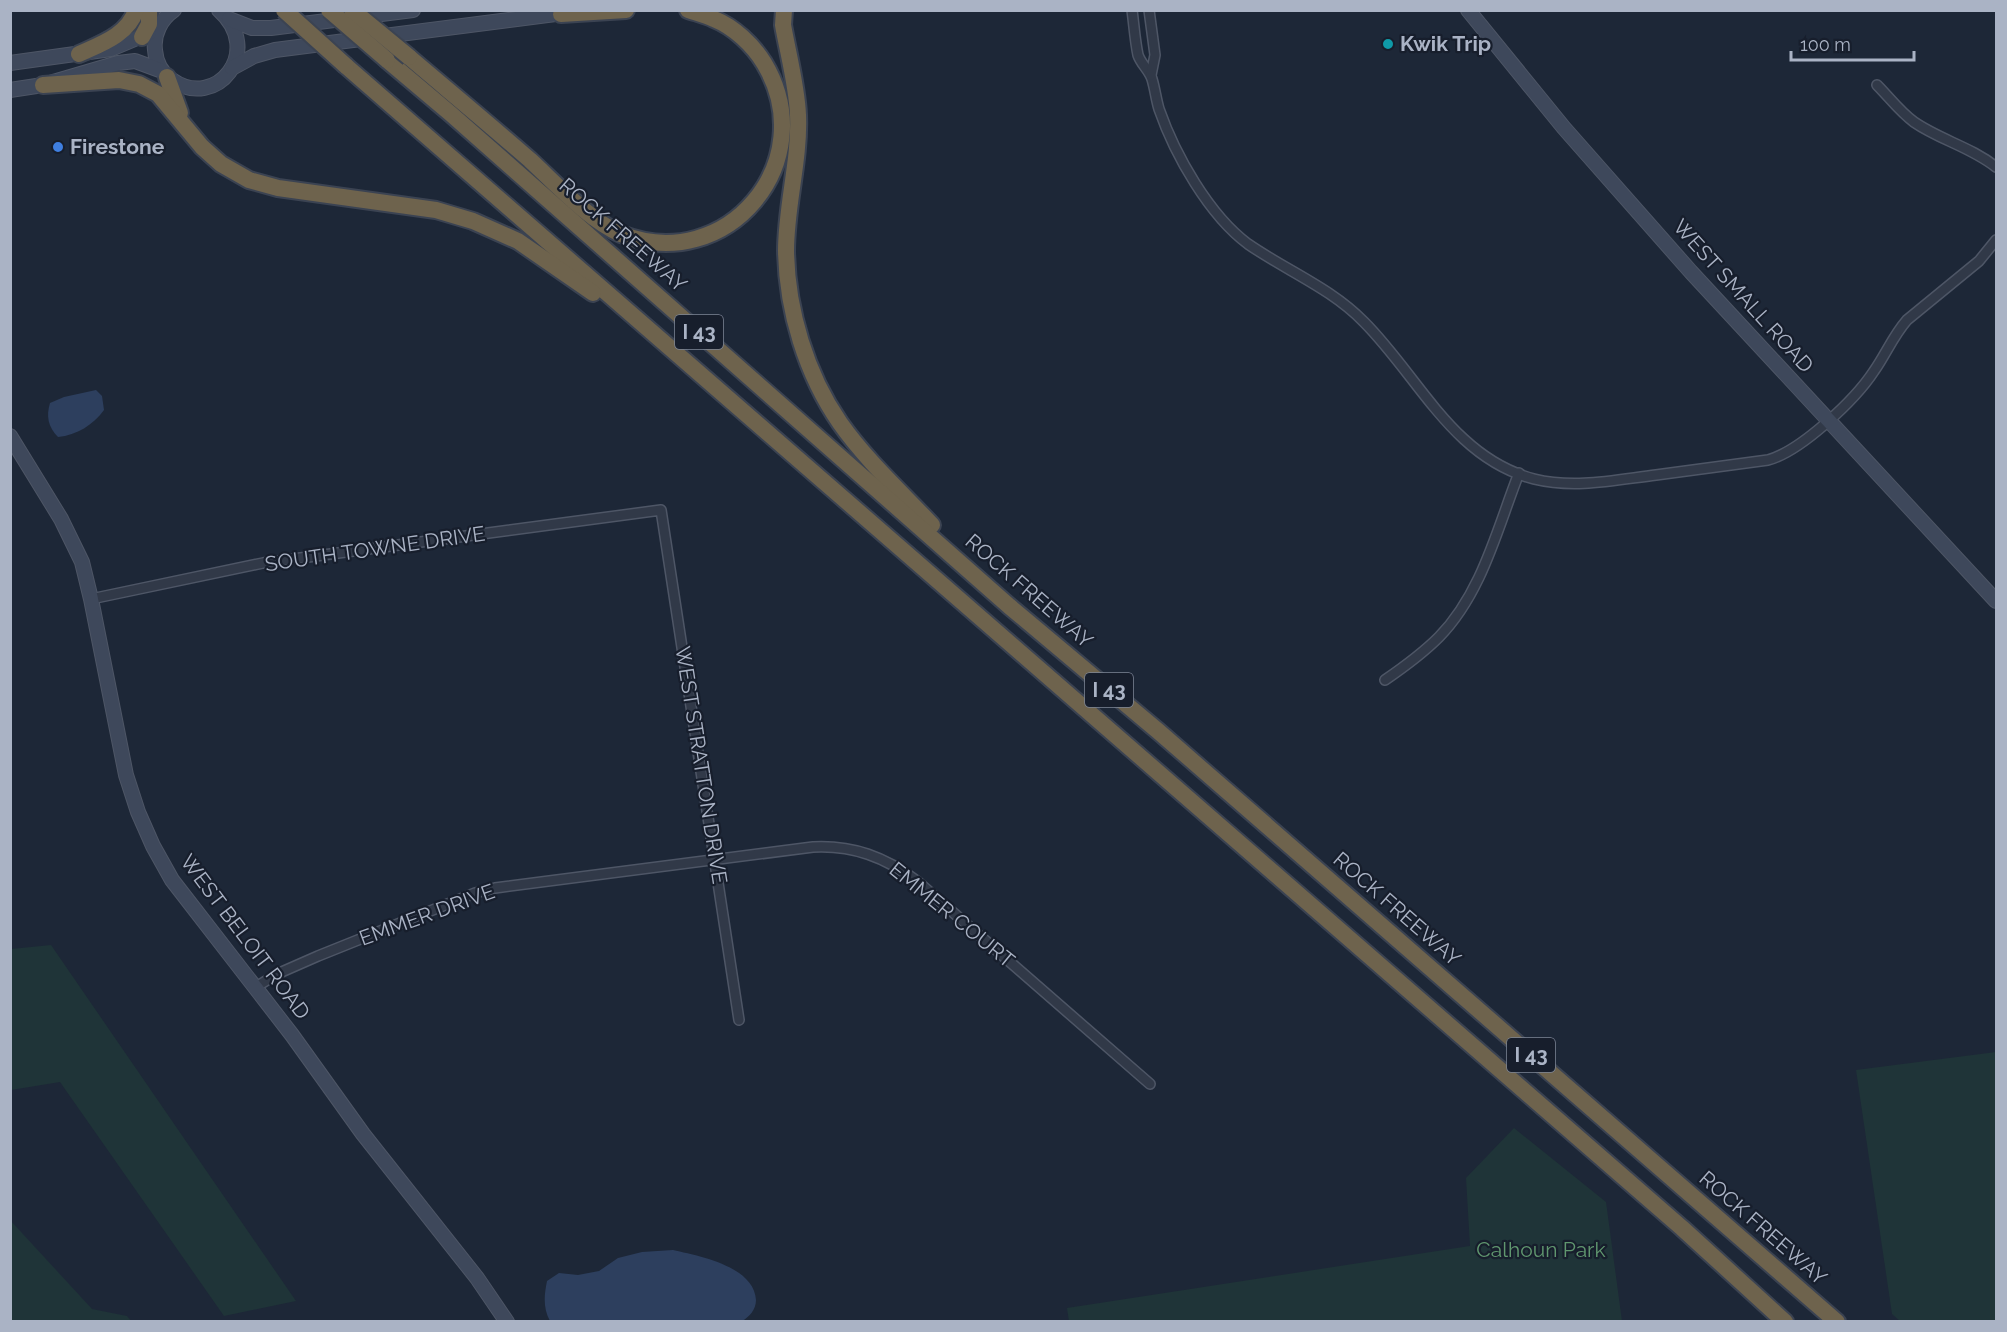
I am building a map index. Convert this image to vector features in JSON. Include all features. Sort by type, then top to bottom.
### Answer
[{"type":"highway","points":[[79,54],[120,33],[133,21],[136,10]]},
{"type":"highway","points":[[149,10],[149,24],[154,26]]},
{"type":"highway","name":"I 43","points":[[284,10],[1664,1212],[1785,1322]]},
{"type":"highway","name":"ROCK FREEWAY","points":[[329,10],[459,121],[1009,606],[1158,730],[1837,1322]]},
{"type":"highway","points":[[352,10],[508,141],[598,221],[621,234],[650,241],[679,242],[706,236],[731,222],[750,207],[766,187],[777,162],[783,135],[782,108],[774,80],[758,53],[739,34],[716,19],[688,10]]},
{"type":"highway","points":[[569,12],[626,10]]},
{"type":"highway","points":[[784,10],[783,25],[798,112],[798,140],[787,216],[786,254],[791,296],[800,340],[814,376],[840,423],[874,464],[1009,606]]},
{"type":"highway","points":[[165,74],[175,102],[189,130]]},
{"type":"highway","points":[[43,85],[119,80],[139,84],[158,94],[202,147],[221,164],[249,180],[278,188],[436,210],[473,221],[518,242],[562,270],[691,365]]},
{"type":"main road","points":[[10,63],[111,48],[154,26],[174,10]]},
{"type":"main road","points":[[224,15],[252,28],[271,28],[413,10]]},
{"type":"main road","name":"WEST SMALL ROAD","points":[[1468,10],[1570,134],[1699,280],[1996,601]]},
{"type":"main road","points":[[232,68],[254,56],[275,50],[569,12]]},
{"type":"main road","points":[[10,90],[43,85],[118,63],[135,61],[189,88],[214,85],[232,68],[237,56],[236,30],[224,15]]},
{"type":"main road","points":[[154,26],[156,58],[165,74]]},
{"type":"main road","name":"WEST BELOIT ROAD","points":[[10,436],[56,511],[82,562],[120,748],[138,812],[172,880],[256,987],[363,1134],[477,1278],[507,1322]]},
{"type":"main road","name":"WEST BELOIT ROAD","points":[[10,447],[25,462]]},
{"type":"street","points":[[1132,10],[1139,58],[1151,75],[1158,107],[1173,143],[1201,192],[1220,217],[1239,236],[1263,254],[1326,290],[1345,304],[1378,336],[1452,429],[1492,461],[1519,473],[1553,482],[1593,483],[1768,460],[1784,455],[1828,420],[1869,378],[1898,330],[1907,320],[1978,261],[1996,240]]},
{"type":"street","points":[[1149,10],[1155,55],[1151,75]]},
{"type":"street","points":[[1877,85],[1914,122],[1930,132],[1979,154],[1996,167]]},
{"type":"street","points":[[1385,680],[1411,662],[1440,636],[1468,598],[1484,566],[1519,473]]},
{"type":"street","name":"SOUTH TOWNE DRIVE","points":[[91,599],[263,563],[662,510]]},
{"type":"street","name":"WEST STRATTON DRIVE","points":[[662,510],[739,1020]]},
{"type":"street","name":"EMMER COURT","points":[[715,859],[829,846],[863,851],[891,863],[917,881],[1150,1084]]},
{"type":"street","name":"EMMER DRIVE","points":[[256,987],[277,974],[318,956],[475,893],[520,884],[715,859]]},
{"type":"green space","points":[[51,945],[296,1301],[224,1316],[60,1082],[11,1090],[11,949]]},
{"type":"green space","points":[[1996,1052],[1996,1321],[1900,1321],[1892,1314],[1856,1070]]},
{"type":"green space","name":"Calhoun Park","points":[[1514,1128],[1606,1202],[1622,1321],[1069,1321],[1067,1308],[1470,1246],[1466,1178]]},
{"type":"green space","points":[[10,1220],[92,1309],[127,1316],[131,1321],[11,1321]]},
{"type":"water","points":[[96,390],[102,396],[104,410],[84,428],[58,437],[49,421],[50,403],[64,397]]},
{"type":"water","points":[[673,1250],[710,1259],[736,1271],[753,1288],[756,1300],[752,1313],[741,1322],[550,1321],[545,1302],[547,1281],[559,1273],[578,1275],[599,1271],[618,1258],[642,1252]]},
{"type":"place","name":"Kwik Trip","points":[[1388,44]]},
{"type":"place","name":"Firestone","points":[[58,147]]}]
